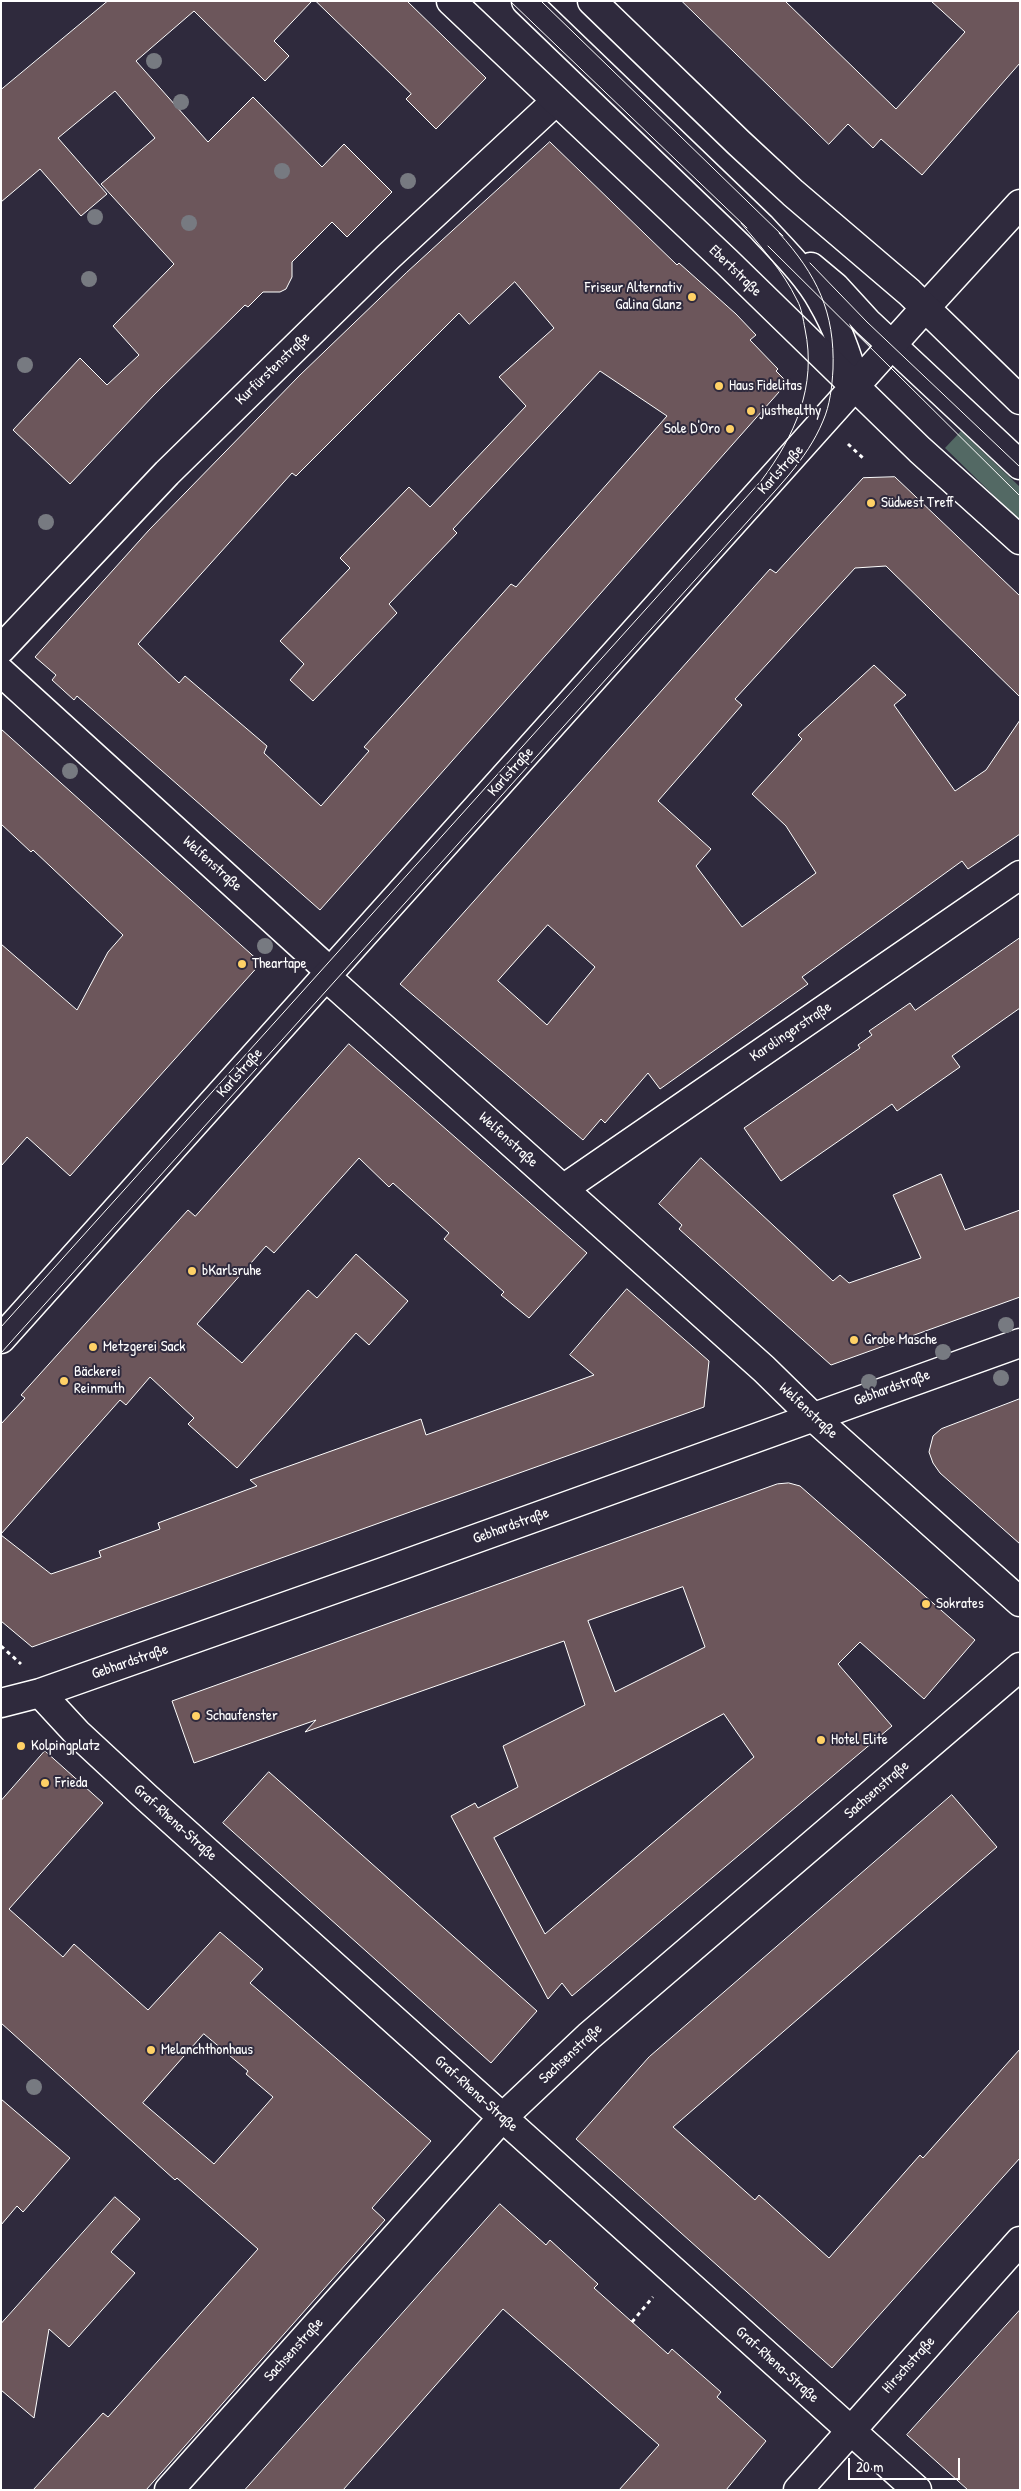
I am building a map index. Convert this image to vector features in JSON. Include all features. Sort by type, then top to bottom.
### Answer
[{"type":"street","name":"Ebertstraße","points":[[451,1],[974,501],[1020,540]]},
{"type":"street","points":[[526,1],[761,227],[794,264],[821,299],[842,341],[856,387]]},
{"type":"street","points":[[592,1],[787,187],[910,292],[1020,400]]},
{"type":"street","name":"Kurfürstenstraße","points":[[1,649],[167,473],[388,257],[556,101]]},
{"type":"street","name":"Karlstraße","points":[[1,1339],[1020,204]]},
{"type":"street","points":[[761,227],[835,287],[892,346],[1020,465]]},
{"type":"street","name":"Welfenstraße","points":[[1,672],[325,967],[332,983],[764,1369],[812,1416],[1020,1602]]},
{"type":"street","name":"Karolingerstraße","points":[[562,1189],[1020,875]]},
{"type":"street","name":"Gebhardstraße","points":[[3,1706],[384,1572],[812,1416],[1020,1343]]},
{"type":"street","name":"Sachsenstraße","points":[[169,2490],[502,2118],[589,2036],[1020,1667]]},
{"type":"street","name":"Graf-Rhena-Straße","points":[[40,1693],[77,1734],[146,1797],[916,2490]]},
{"type":"street","name":"Hirschstraße","points":[[798,2490],[1020,2241]]},
{"type":"green space","points":[[961,431],[1020,487],[1020,521],[945,448]]},
{"type":"building","points":[[108,1],[312,1],[274,41],[289,56],[265,81],[194,11],[136,61],[208,142],[253,97],[322,167],[344,144],[392,192],[347,237],[332,222],[292,262],[292,277],[286,289],[280,292],[263,292],[248,307],[245,305],[154,395],[70,484],[13,430],[80,358],[107,385],[139,355],[113,326],[174,264],[101,184],[155,138],[115,91],[58,138],[107,194],[81,216],[40,169],[1,202],[1,90]]},
{"type":"building","points":[[316,1],[407,1],[486,78],[436,129],[406,99],[411,94]]},
{"type":"building","points":[[682,1],[785,1],[896,109],[965,32],[931,1],[1020,1],[1020,63],[922,175],[881,139],[873,148],[848,124],[829,144]]},
{"type":"building","points":[[550,142],[677,265],[679,263],[736,314],[756,335],[750,340],[778,369],[776,371],[784,379],[779,392],[320,910],[77,696],[74,700],[52,680],[56,675],[35,657],[149,530],[299,376],[406,273]],"holes":[[[515,282],[554,328],[499,377],[526,406],[430,507],[409,487],[340,558],[350,568],[280,641],[304,664],[290,680],[313,701],[397,613],[389,604],[457,533],[453,529],[600,371],[667,416],[516,587],[511,584],[364,747],[369,751],[321,806],[264,753],[267,746],[185,676],[179,683],[138,644],[292,473],[296,476],[459,313],[469,324]]]},
{"type":"building","points":[[895,477],[1020,596],[1020,697],[886,566],[855,568],[735,699],[742,705],[658,801],[711,849],[696,866],[742,927],[816,873],[786,826],[752,794],[802,739],[798,735],[874,665],[906,695],[894,705],[955,791],[986,770],[1020,720],[1020,834],[968,869],[962,861],[802,977],[808,984],[660,1089],[648,1073],[605,1123],[601,1119],[583,1140],[400,984],[770,569],[776,573],[863,478]],"holes":[[[548,925],[595,967],[547,1025],[498,981]]]},
{"type":"building","points":[[1,729],[261,963],[70,1176],[27,1137],[1,1166],[1,944],[77,1010],[108,952],[123,935],[33,850],[31,852],[1,824]]},
{"type":"building","points":[[1020,938],[1020,1008],[952,1056],[960,1067],[897,1111],[892,1104],[781,1181],[744,1128],[860,1048],[858,1045],[872,1035],[869,1031],[910,1003],[915,1010]]},
{"type":"building","points":[[349,1044],[587,1253],[529,1318],[501,1295],[504,1292],[444,1239],[449,1233],[393,1183],[389,1187],[359,1158],[274,1253],[266,1246],[197,1324],[242,1363],[308,1290],[317,1298],[356,1254],[408,1301],[369,1345],[356,1333],[237,1468],[188,1424],[194,1418],[150,1377],[126,1405],[120,1400],[1,1534],[1,1424],[25,1398],[21,1395],[188,1210],[195,1216]]},
{"type":"building","points":[[701,1158],[833,1281],[840,1275],[849,1283],[921,1258],[893,1195],[941,1174],[965,1230],[1020,1210],[1020,1297],[831,1365],[679,1229],[682,1225],[659,1204]]},
{"type":"building","points":[[627,1289],[709,1361],[704,1407],[32,1647],[1,1621],[1,1535],[51,1574],[101,1557],[99,1551],[160,1529],[158,1523],[257,1486],[250,1480],[421,1419],[426,1435],[594,1375],[570,1355]]},
{"type":"building","points":[[1020,1399],[1020,1544],[940,1473],[933,1463],[929,1452],[933,1436],[941,1429]]},
{"type":"building","points":[[789,1483],[800,1486],[975,1640],[924,1699],[860,1642],[838,1664],[892,1726],[572,1996],[562,1983],[548,1999],[451,1816],[475,1803],[478,1808],[518,1787],[503,1746],[585,1705],[564,1641],[305,1732],[316,1720],[194,1763],[172,1701],[777,1484]],"holes":[[[683,1587],[705,1647],[615,1692],[588,1621]],[[724,1714],[754,1757],[545,1934],[494,1838]]]},
{"type":"building","points":[[45,1751],[103,1803],[9,1909],[63,1957],[74,1944],[148,2010],[220,1932],[263,1969],[250,1983],[431,2141],[372,2208],[385,2220],[146,2490],[33,2490],[103,2413],[108,2417],[258,2249],[177,2178],[175,2180],[1,2023],[1,1801]],"holes":[[[204,2034],[248,2071],[246,2074],[273,2097],[214,2164],[143,2103]]]},
{"type":"building","points":[[269,1772],[537,2011],[491,2063],[223,1823]]},
{"type":"building","points":[[952,1795],[997,1847],[673,2127],[755,2200],[759,2195],[829,2258],[920,2155],[923,2158],[1020,2049],[1020,2158],[832,2368],[576,2139],[649,2057]]},
{"type":"building","points":[[1,2099],[70,2158],[23,2212],[17,2206],[1,2225]]},
{"type":"building","points":[[115,2197],[140,2219],[111,2252],[135,2273],[69,2347],[49,2329],[34,2418],[1,2390],[1,2324]]},
{"type":"building","points":[[500,2204],[546,2245],[550,2240],[598,2284],[594,2288],[668,2354],[672,2349],[721,2392],[717,2397],[766,2441],[726,2490],[619,2490],[659,2445],[503,2309],[343,2490],[245,2490]]},
{"type":"building","points":[[1020,2310],[1020,2490],[968,2490],[907,2435]]},
{"type":"tram line","points":[[510,1],[747,228]]},
{"type":"tram line","points":[[541,1],[783,236]]},
{"type":"tram line","points":[[1,1327],[761,481],[773,464],[784,446],[800,410],[808,370],[808,350],[799,303],[785,279],[741,223]]},
{"type":"tram line","points":[[1,1353],[799,462],[816,435],[827,409],[832,382],[833,349],[831,330],[821,295],[804,264],[779,233]]},
{"type":"tram line","points":[[768,246],[1020,496]]},
{"type":"tram line","points":[[810,263],[867,322],[1020,467]]},
{"type":"place","name":"Friseur Alternativ Galina Glanz","points":[[692,297]]},
{"type":"place","name":"Haus Fidelitas","points":[[719,386]]},
{"type":"place","name":"justhealthy","points":[[751,411]]},
{"type":"place","name":"Sole D'Oro","points":[[730,429]]},
{"type":"place","name":"Südwest Treff","points":[[871,503]]},
{"type":"place","name":"Theartape","points":[[242,964]]},
{"type":"place","name":"bKarlsruhe","points":[[192,1271]]},
{"type":"place","name":"Grobe Masche","points":[[854,1340]]},
{"type":"place","name":"Metzgerei Sack","points":[[93,1347]]},
{"type":"place","name":"Bäckerei Reinmuth","points":[[64,1381]]},
{"type":"place","name":"Sokrates","points":[[926,1604]]},
{"type":"place","name":"Schaufenster","points":[[196,1716]]},
{"type":"place","name":"Hotel Elite","points":[[821,1740]]},
{"type":"place","name":"Kolpingplatz","points":[[21,1746]]},
{"type":"place","name":"Frieda","points":[[45,1783]]},
{"type":"place","name":"Melanchthonhaus","points":[[151,2050]]}]
